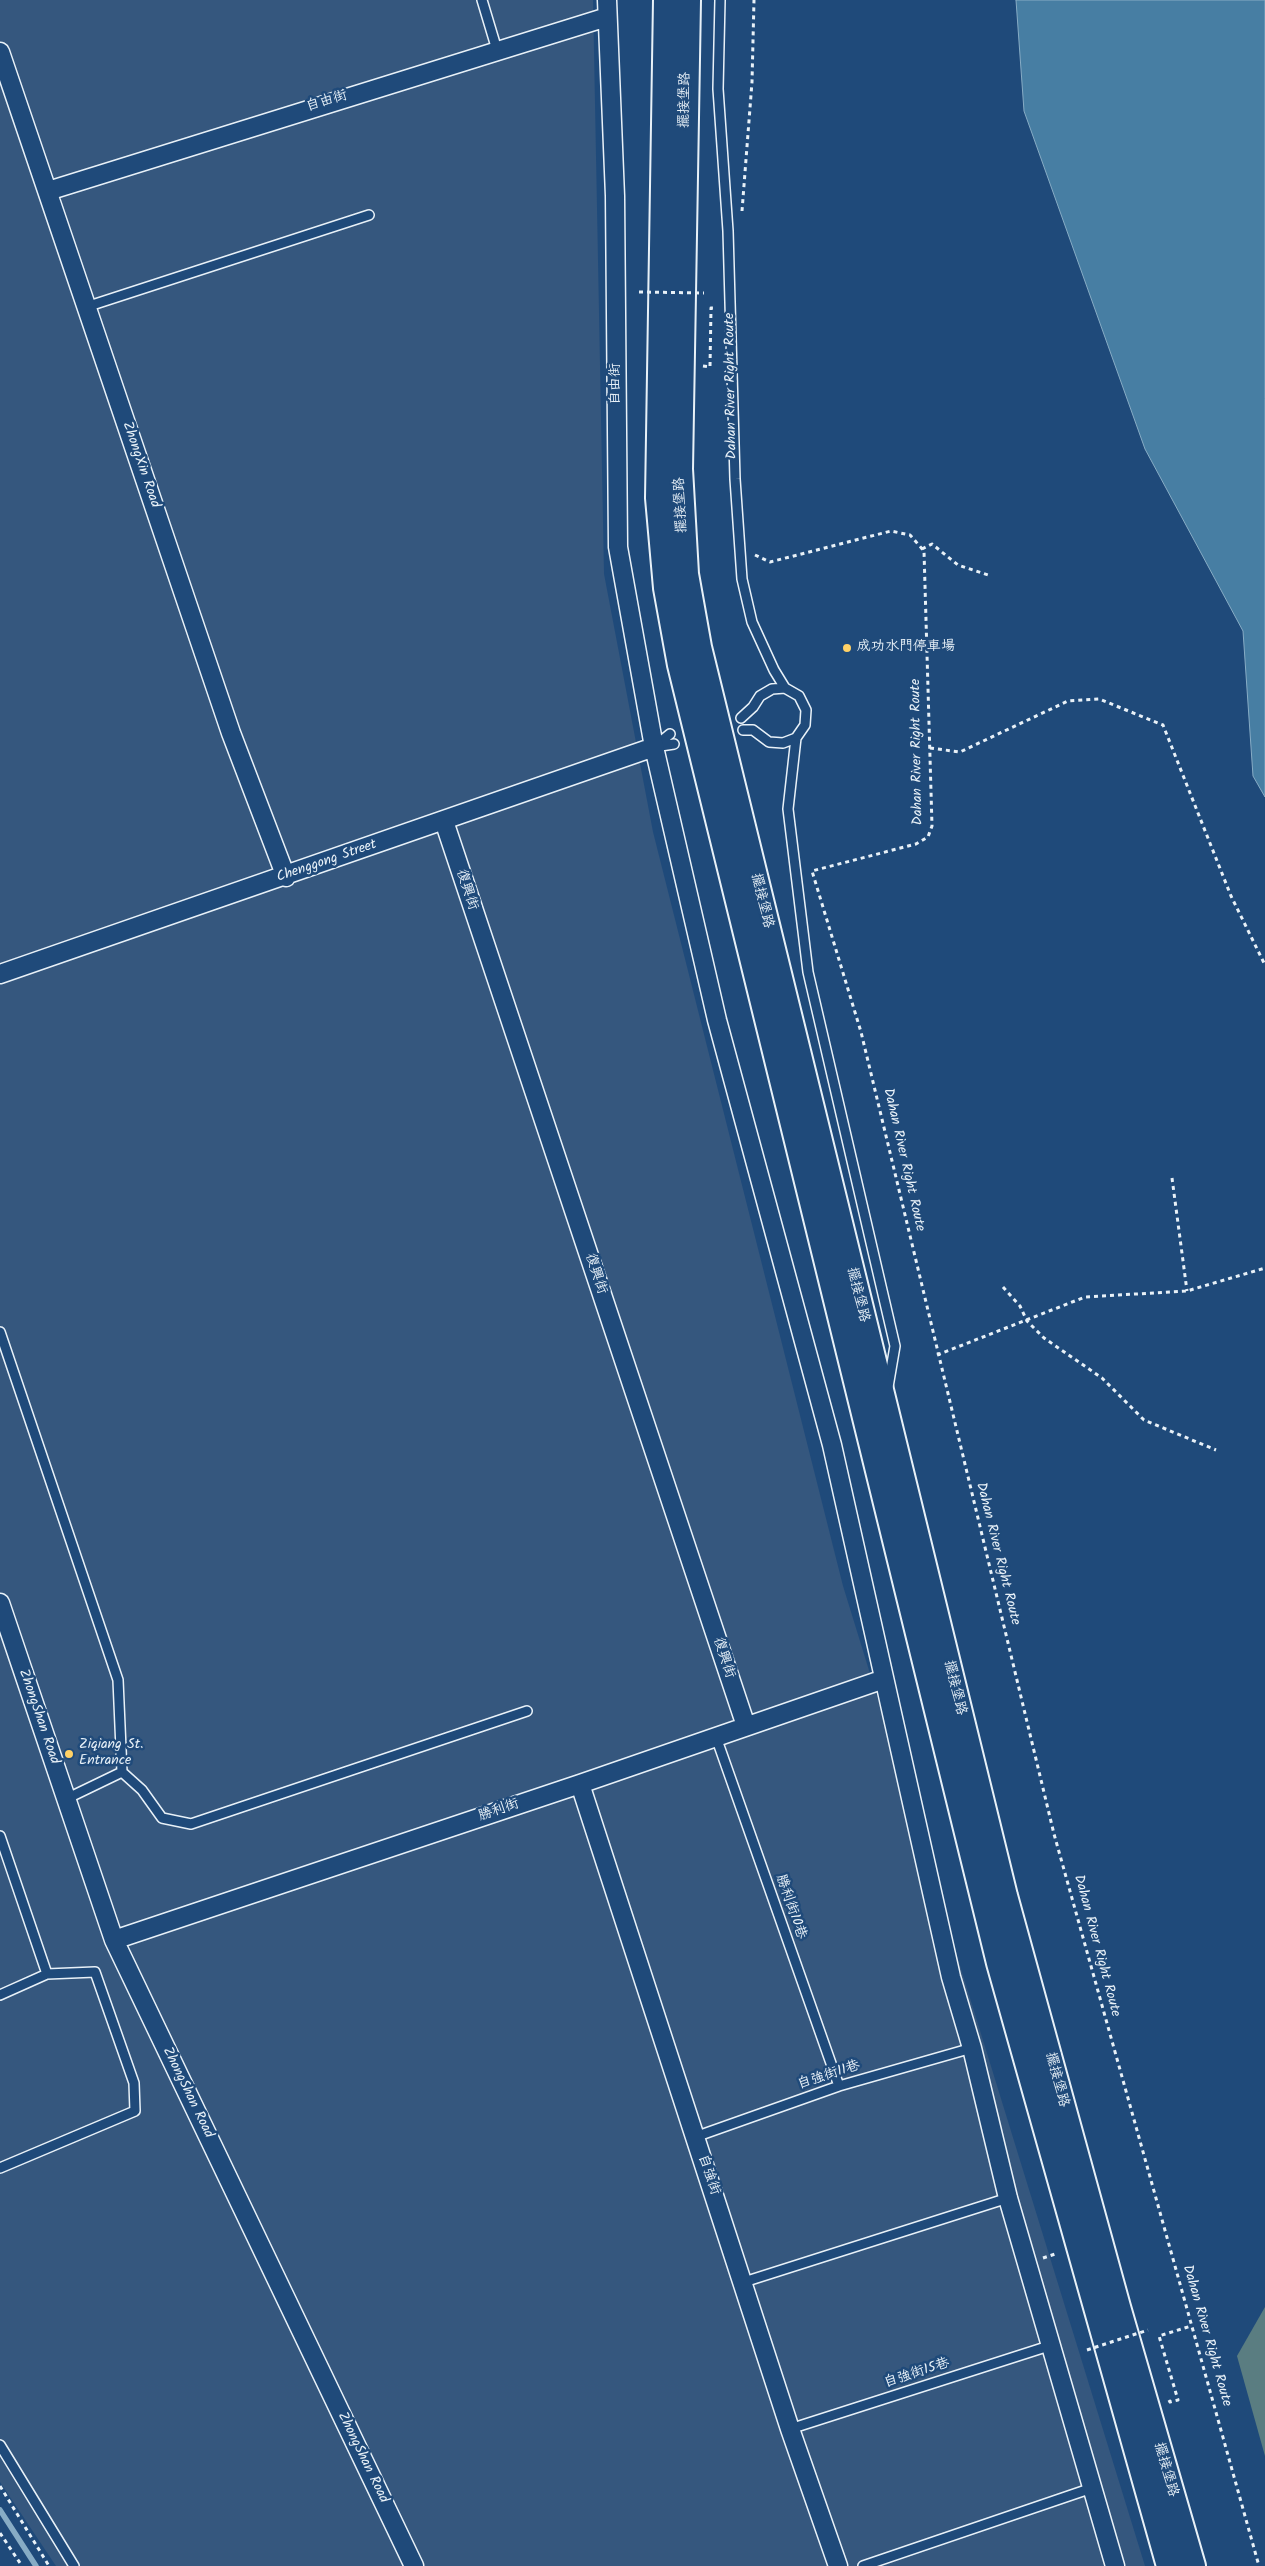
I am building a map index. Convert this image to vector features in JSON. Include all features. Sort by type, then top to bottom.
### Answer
[{"type":"street","name":"擺接堡路","points":[[666,0],[658,498],[666,588],[680,665],[999,1963],[1169,2566]]},
{"type":"street","name":"擺接堡路","points":[[688,0],[680,469],[686,574],[698,647],[1005,1896],[1118,2307],[1193,2566]]},
{"type":"street","name":"自由街","points":[[48,191],[497,50],[607,8],[615,196],[618,547],[654,747],[717,1020],[832,1445],[951,1977],[972,2048],[1008,2198],[1115,2566]]},
{"type":"street","name":"ZhongXin Road","points":[[0,52],[231,733],[286,877]]},
{"type":"street","name":"Chenggong Street","points":[[0,974],[286,877],[654,747]]},
{"type":"street","name":"復興街","points":[[444,821],[746,1726]]},
{"type":"street","name":"ZhongShan Road","points":[[0,1603],[114,1940],[414,2566]]},
{"type":"street","name":"勝利街","points":[[114,1940],[580,1784],[884,1679]]},
{"type":"street","name":"自強街","points":[[580,1784],[744,2282],[790,2428],[838,2566]]},
{"type":"lane","points":[[482,0],[497,50]]},
{"type":"lane","points":[[720,0],[718,89],[728,231],[735,479],[742,579],[752,622],[774,670],[785,688],[799,696],[806,710],[805,726],[796,738],[788,809],[808,972],[895,1346],[884,1404]]},
{"type":"lane","points":[[86,307],[369,214]]},
{"type":"lane","points":[[740,718],[760,696],[772,689],[785,688]]},
{"type":"lane","points":[[743,730],[752,730],[769,742],[783,743],[796,738]]},
{"type":"lane","name":"Chenggong Street","points":[[654,747],[670,734]]},
{"type":"lane","name":"Chenggong Street","points":[[654,747],[674,744]]},
{"type":"lane","points":[[0,1332],[118,1680],[122,1772],[142,1790],[162,1818],[191,1824],[527,1711]]},
{"type":"lane","name":"勝利街10巷","points":[[716,1737],[839,2086]]},
{"type":"lane","points":[[66,1799],[122,1772]]},
{"type":"lane","points":[[0,1836],[47,1974]]},
{"type":"lane","points":[[0,1995],[47,1974],[95,1972],[134,2083],[135,2111],[0,2168]]},
{"type":"lane","name":"自強街11巷","points":[[695,2137],[839,2086],[972,2048]]},
{"type":"lane","points":[[744,2282],[1008,2198]]},
{"type":"lane","name":"自強街15巷","points":[[790,2428],[1052,2345]]},
{"type":"lane","points":[[0,2445],[74,2566]]},
{"type":"lane","points":[[863,2566],[1092,2488]]},
{"type":"path","points":[[742,218],[752,82],[754,0]]},
{"type":"path","points":[[639,292],[704,293]]},
{"type":"path","points":[[702,366],[710,366],[711,308]]},
{"type":"path","points":[[753,553],[757,558],[770,562],[892,531],[910,535],[922,549],[932,544],[958,565],[991,576]]},
{"type":"path","name":"Dahan River Right Route","points":[[922,549],[924,551],[932,826],[928,837],[916,844],[812,871],[861,1032],[937,1355],[1054,1834],[1259,2566]]},
{"type":"path","points":[[930,748],[960,752],[1068,701],[1099,699],[1163,725],[1231,896],[1265,966]]},
{"type":"path","points":[[1172,1178],[1187,1291]]},
{"type":"path","points":[[937,1355],[1085,1296],[1187,1291],[1265,1268]]},
{"type":"path","points":[[1003,1287],[1020,1306],[1027,1320],[1044,1338],[1102,1378],[1144,1420],[1216,1450]]},
{"type":"path","points":[[1170,2402],[1178,2400],[1159,2336],[1191,2326]]},
{"type":"path","points":[[1086,2350],[1148,2330]]},
{"type":"path","points":[[0,2486],[49,2566]]},
{"type":"path","points":[[0,2533],[22,2566]]},
{"type":"shaded area","points":[[0,0],[593,0],[604,574],[653,832],[843,1586],[1145,2566],[56,2566],[0,2482]]},
{"type":"shaded area","points":[[1016,0],[1265,0],[1265,797],[1253,776],[1243,631],[1145,449],[1024,111]]},
{"type":"green space","points":[[1265,2307],[1265,2456],[1237,2356]]},
{"type":"waterway","points":[[0,2510],[36,2566]]},
{"type":"place","name":"成功水門停車場","points":[[847,648]]},
{"type":"place","name":"Ziqiang St. Entrance","points":[[69,1754]]}]
